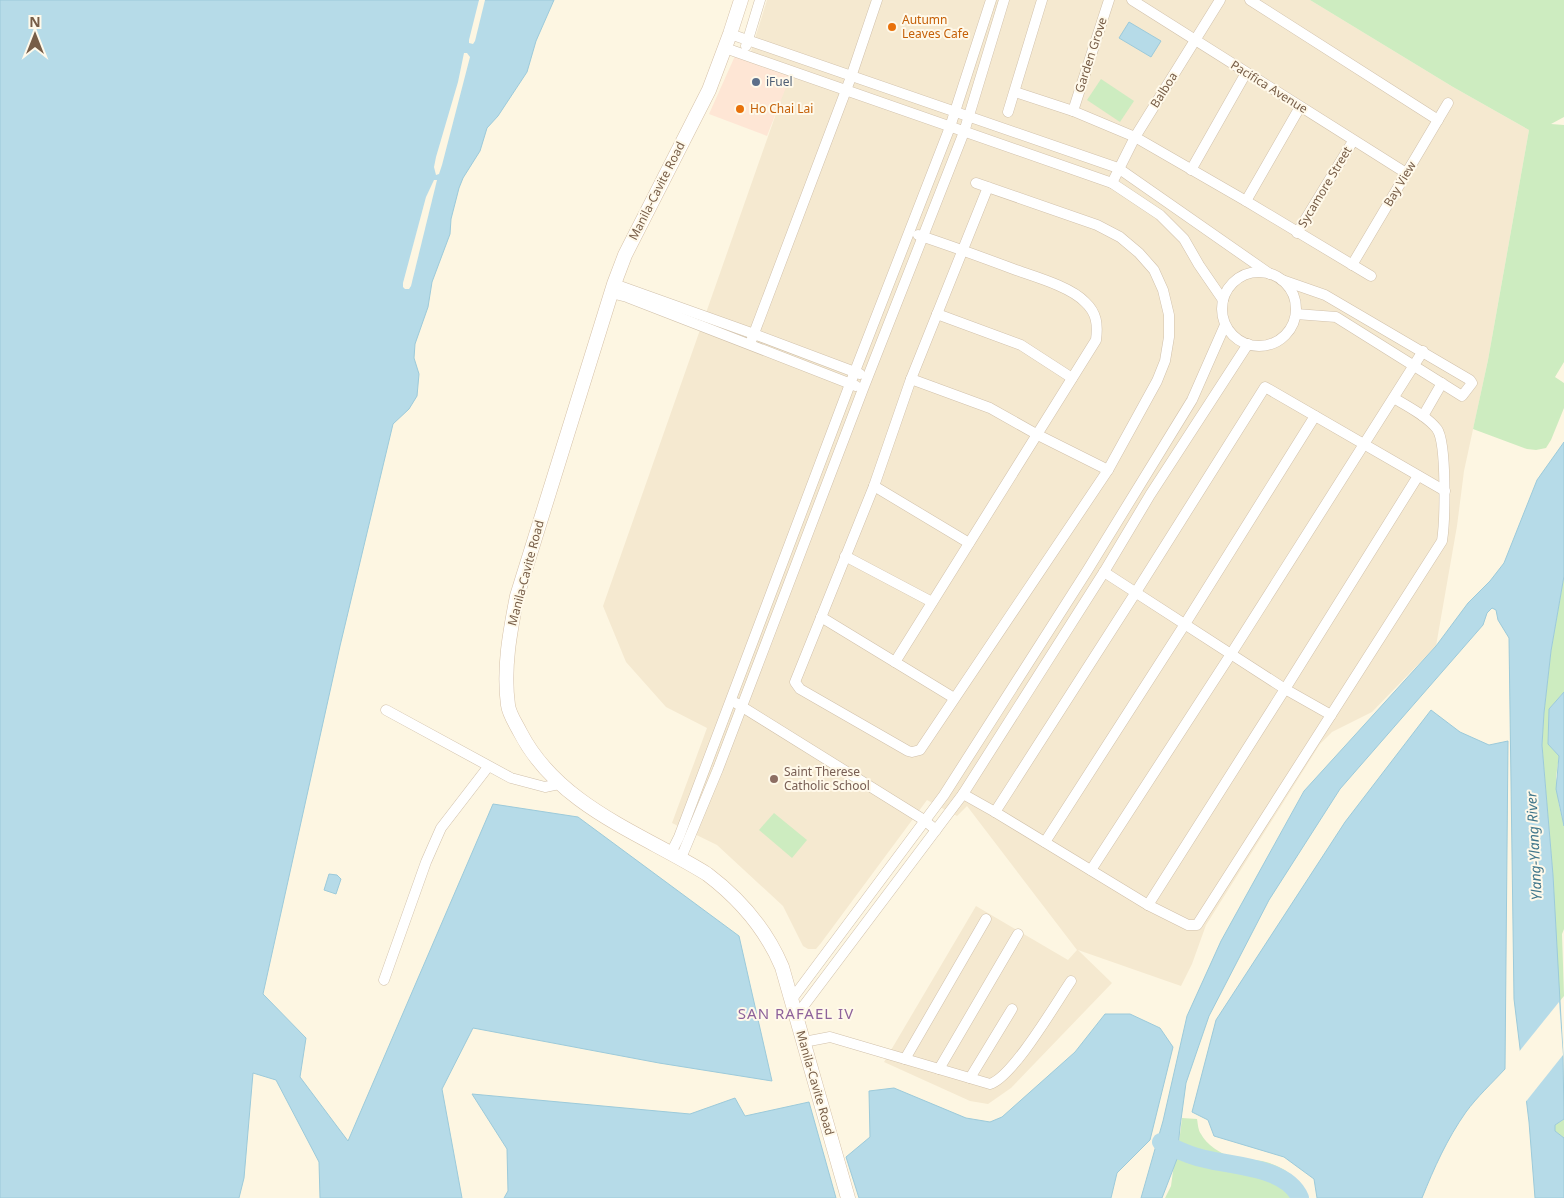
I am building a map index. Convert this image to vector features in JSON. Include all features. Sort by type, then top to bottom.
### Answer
[{"type":"main road","name":"Manila-Cavite Road","points":[[741,0],[709,90],[625,255],[613,288],[517,596],[508,640],[508,707],[526,743],[539,762],[559,784],[592,809],[707,874],[724,887],[753,918],[782,967],[848,1198]]},
{"type":"street","points":[[743,54],[760,0]]},
{"type":"street","points":[[750,344],[851,77],[877,0]]},
{"type":"street","points":[[676,855],[679,837],[854,372],[950,126],[991,0]]},
{"type":"street","points":[[676,855],[718,769],[863,389],[964,132],[1004,0]]},
{"type":"street","points":[[1008,112],[1042,0]]},
{"type":"street","name":"Garden Grove","points":[[1073,111],[1109,0]]},
{"type":"street","name":"Pacifica Avenue","points":[[1132,0],[1246,74],[1406,173]]},
{"type":"street","name":"Balboa","points":[[1112,183],[1134,137],[1220,0]]},
{"type":"street","points":[[1250,0],[1438,120]]},
{"type":"street","points":[[730,34],[954,113],[1118,168],[1270,274],[1325,295],[1424,351],[1472,382],[1463,396],[1336,317],[1296,314]]},
{"type":"street","points":[[724,48],[1112,183],[1160,215],[1184,239],[1223,300]]},
{"type":"street","points":[[1191,170],[1246,74]]},
{"type":"street","points":[[1015,92],[1073,111],[1134,137],[1371,276]]},
{"type":"street","name":"Bay View","points":[[1352,265],[1448,103]]},
{"type":"street","points":[[1246,201],[1300,107]]},
{"type":"street","name":"Sycamore Street","points":[[1297,233],[1353,141]]},
{"type":"street","points":[[976,183],[988,187],[1097,225],[1120,237],[1139,253],[1154,270],[1163,290],[1169,315],[1169,337],[1165,361],[1157,381],[1108,470],[920,750],[912,752],[800,689],[797,686],[796,677],[874,486],[911,379],[961,250],[988,187]]},
{"type":"street","points":[[895,662],[1096,340],[1097,320],[1084,300],[1059,286],[909,232]]},
{"type":"street","points":[[1270,274],[1258,272],[1246,274],[1228,289],[1223,300],[1223,317],[1225,325],[1238,340],[1258,346],[1269,345],[1287,333],[1293,324],[1296,314],[1295,301],[1290,289],[1282,280]]},
{"type":"street","points":[[613,288],[754,334],[868,377]]},
{"type":"street","points":[[613,288],[627,297],[863,389]]},
{"type":"street","points":[[937,314],[1022,345],[1072,378]]},
{"type":"street","points":[[792,999],[949,787],[1139,488],[1192,400],[1225,325]]},
{"type":"street","points":[[796,1016],[962,794],[1104,572],[1150,495],[1248,344]]},
{"type":"street","points":[[1091,870],[1424,351]]},
{"type":"street","points":[[911,379],[990,408],[1038,435],[1108,470]]},
{"type":"street","points":[[1422,416],[1442,383]]},
{"type":"street","points":[[995,812],[1265,387],[1445,491]]},
{"type":"street","points":[[962,794],[1148,905],[1188,925],[1196,925],[1442,541],[1445,491],[1442,439],[1436,428],[1422,416],[1394,398]]},
{"type":"street","points":[[1045,842],[1185,624],[1315,416]]},
{"type":"street","points":[[1148,905],[1418,476]]},
{"type":"street","points":[[874,486],[969,543]]},
{"type":"street","points":[[1139,488],[1150,495]]},
{"type":"street","points":[[845,556],[932,602]]},
{"type":"street","points":[[1104,572],[1285,689],[1330,715]]},
{"type":"street","points":[[821,617],[954,698]]},
{"type":"street","points":[[731,700],[924,820],[936,830]]},
{"type":"street","points":[[386,710],[511,778],[545,787],[559,784]]},
{"type":"street","points":[[384,980],[426,862],[441,828],[488,767]]},
{"type":"street","points":[[905,1059],[986,918]]},
{"type":"street","points":[[939,1069],[1018,934]]},
{"type":"street","points":[[804,1042],[830,1037],[987,1084],[997,1081],[1014,1063],[1033,1039],[1071,981]]},
{"type":"street","points":[[970,1078],[1012,1009]]},
{"type":"shaded area","points":[[767,0],[1310,0],[1453,87],[1529,130],[1488,360],[1464,471],[1457,526],[1436,646],[1372,712],[1332,732],[1320,744],[1206,925],[1192,964],[1181,986],[1078,950],[1112,983],[1011,1088],[988,1104],[970,1101],[884,1062],[976,906],[1068,960],[1077,950],[967,806],[957,816],[927,800],[821,943],[816,949],[808,949],[803,946],[783,906],[717,845],[672,823],[707,728],[666,707],[626,662],[603,606],[778,108],[748,61]]},
{"type":"shaded area","points":[[735,56],[790,77],[767,136],[709,114]]},
{"type":"green space","points":[[1310,0],[1564,0],[1564,117],[1551,124],[1564,125],[1564,362],[1555,377],[1564,383],[1564,408],[1546,448],[1527,449],[1473,429],[1488,360],[1529,130],[1453,87]]},
{"type":"green space","points":[[1101,79],[1134,101],[1120,122],[1087,100]]},
{"type":"green space","points":[[1564,576],[1564,692],[1549,709],[1548,744],[1559,756],[1556,777],[1559,805],[1564,826],[1564,929],[1562,934],[1564,996],[1559,1002],[1553,875],[1542,745],[1551,651]]},
{"type":"green space","points":[[774,813],[807,840],[792,858],[759,830]]},
{"type":"green space","points":[[1182,1118],[1197,1119],[1199,1131],[1203,1138],[1227,1156],[1262,1161],[1284,1169],[1301,1185],[1308,1198],[1165,1198],[1171,1186],[1174,1164],[1177,1159]]},
{"type":"green space","points":[[1564,1119],[1564,1138],[1555,1131],[1555,1125]]},
{"type":"water","points":[[0,0],[554,0],[536,41],[527,72],[498,116],[487,128],[480,151],[459,188],[451,219],[450,234],[432,282],[428,307],[415,344],[414,358],[419,374],[417,396],[409,409],[393,424],[340,646],[263,994],[306,1038],[300,1077],[348,1141],[493,804],[578,817],[739,936],[772,1081],[659,1063],[473,1028],[442,1089],[462,1198],[320,1198],[319,1162],[276,1080],[253,1073],[244,1178],[239,1198],[0,1198]]},
{"type":"water","points":[[1129,22],[1161,41],[1151,57],[1119,38]]},
{"type":"water","name":"Ylang-Ylang River","points":[[1564,442],[1564,576],[1551,651],[1542,745],[1553,875],[1563,1055],[1564,1119],[1555,1125],[1555,1131],[1564,1138],[1564,1198],[1535,1198],[1529,1122],[1514,999],[1509,638],[1498,620],[1496,610],[1492,608],[1487,613],[1483,625],[1340,789],[1269,900],[1209,1016],[1186,1083],[1177,1159],[1162,1198],[1141,1198],[1163,1121],[1187,1016],[1221,941],[1304,791],[1436,646],[1468,603],[1490,581],[1504,563],[1537,480]]},
{"type":"water","points":[[1564,692],[1564,826],[1556,789],[1559,756],[1548,744],[1549,709]]},
{"type":"water","points":[[1431,710],[1460,732],[1489,745],[1508,741],[1505,1069],[1475,1101],[1459,1122],[1441,1154],[1422,1198],[1317,1198],[1314,1179],[1284,1157],[1214,1136],[1208,1120],[1192,1112],[1216,1020],[1345,822]]},
{"type":"water","points":[[329,874],[337,875],[341,879],[336,894],[324,890]]},
{"type":"water","points":[[1105,1014],[1130,1014],[1160,1028],[1173,1047],[1150,1140],[1117,1173],[1111,1198],[859,1198],[846,1157],[870,1137],[869,1091],[894,1088],[966,1118],[990,1122],[1002,1117],[1075,1052]]},
{"type":"water","points":[[472,1094],[690,1114],[735,1098],[745,1116],[809,1102],[836,1198],[504,1198],[508,1191],[507,1149]]},
{"type":"pier","points":[[479,0],[485,0],[473,44],[469,43],[469,40]]},
{"type":"pier","points":[[464,53],[467,53],[470,57],[442,165],[439,174],[436,175],[434,167],[436,157],[458,82]]},
{"type":"pier","points":[[434,180],[437,180],[411,286],[409,289],[405,289],[403,283],[426,197]]},
{"type":"pier","points":[[1559,1002],[1563,1055],[1524,1104],[1518,1053]]},
{"type":"waterway","points":[[1161,1142],[1199,1158],[1244,1166],[1272,1174],[1284,1180],[1300,1198]]},
{"type":"place","name":"Autumn Leaves Cafe","points":[[892,27]]},
{"type":"place","name":"iFuel","points":[[756,82]]},
{"type":"place","name":"Ho Chai Lai","points":[[740,109]]},
{"type":"place","name":"Saint Therese Catholic School","points":[[774,779]]},
{"type":"district","name":"SAN RAFAEL IV","points":[[796,1014]]}]
